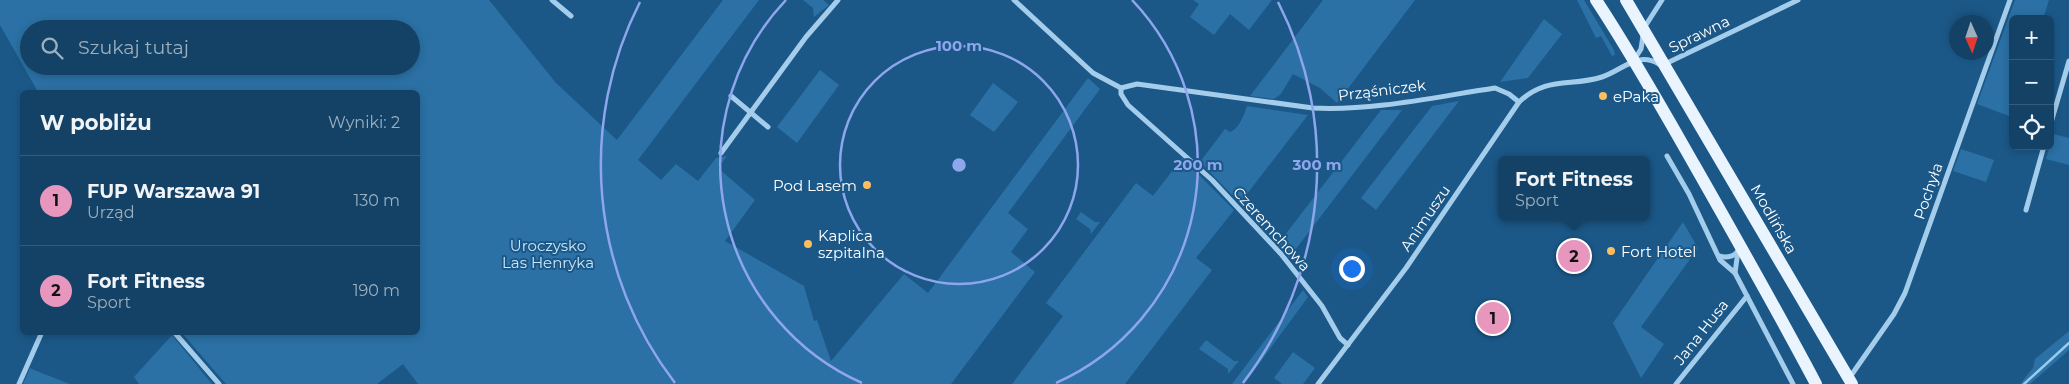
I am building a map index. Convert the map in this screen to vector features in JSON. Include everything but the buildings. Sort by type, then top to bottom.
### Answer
[{"type":"main road","points":[[1596,0],[1634,60],[1816,384]]},
{"type":"main road","name":"Modlińska","points":[[1626,0],[1850,381]]},
{"type":"street","points":[[552,0],[571,16]]},
{"type":"street","points":[[721,153],[806,37],[838,0]]},
{"type":"street","points":[[1014,0],[1092,73],[1121,88]]},
{"type":"street","points":[[1634,60],[1641,49],[1642,26],[1662,0]]},
{"type":"street","name":"Sprawna","points":[[1667,67],[1798,0]]},
{"type":"street","name":"Pochyła","points":[[1850,381],[1894,314],[1905,293],[2010,0]]},
{"type":"street","points":[[1519,102],[1539,87],[1602,77],[1634,60],[1646,59],[1667,67]]},
{"type":"street","points":[[2054,112],[2069,61]]},
{"type":"street","name":"Prząśniczek","points":[[1121,88],[1138,84],[1322,109],[1359,107],[1495,88],[1519,102]]},
{"type":"street","name":"Czeremchowa","points":[[1121,88],[1121,94],[1128,105],[1212,180],[1281,254],[1322,306],[1340,338],[1348,345]]},
{"type":"street","points":[[731,96],[768,127]]},
{"type":"street","name":"Animuszu","points":[[1318,384],[1406,268],[1519,102]]},
{"type":"street","points":[[2026,210],[2043,150]]},
{"type":"street","points":[[1666,156],[1689,194],[1719,256],[1735,272],[1794,384]]},
{"type":"street","points":[[1719,256],[1726,258],[1739,248]]},
{"type":"street","points":[[1735,272],[1739,248]]},
{"type":"street","name":"Jana Husa","points":[[1676,384],[1747,296]]},
{"type":"street","points":[[19,384],[41,335]]},
{"type":"street","points":[[177,335],[219,384]]},
{"type":"green space","name":"Uroczysko Las Henryka","points":[[0,0],[489,0],[556,83],[617,140],[723,0],[759,0],[638,160],[661,180],[676,164],[698,181],[716,158],[727,156],[718,168],[755,200],[725,241],[804,286],[814,321],[817,320],[831,361],[904,274],[928,293],[1088,78],[1100,89],[1008,213],[1028,229],[1011,252],[1035,272],[951,384],[418,384],[403,364],[377,384],[226,384],[184,335],[420,335],[420,90],[37,90],[28,75],[420,75],[420,20],[20,20],[20,60],[0,25]]},
{"type":"green space","points":[[803,0],[823,0],[829,5],[814,17],[813,8]]},
{"type":"green space","points":[[1193,0],[1272,0],[1249,30],[1230,14],[1214,35],[1190,17],[1199,4]]},
{"type":"green space","points":[[1323,0],[1415,0],[1337,103],[1320,88],[1293,74],[1281,94],[1274,99],[1250,96]]},
{"type":"green space","points":[[1577,0],[1584,0],[1614,50],[1615,55],[1612,56],[1601,36],[1596,38]]},
{"type":"green space","points":[[2015,0],[2049,0],[2044,15],[2010,15]]},
{"type":"green space","points":[[2009,16],[2009,116],[1977,104]]},
{"type":"green space","points":[[1544,19],[1562,34],[1528,78],[1500,82]]},
{"type":"green space","points":[[820,70],[839,85],[797,143],[777,127]]},
{"type":"green space","points":[[993,83],[1018,102],[994,132],[970,115]]},
{"type":"green space","points":[[1459,101],[1376,210],[1361,198],[1432,106]]},
{"type":"green space","points":[[1247,106],[1308,115],[1240,203],[1200,162],[1225,129],[1230,132],[1236,128]]},
{"type":"green space","points":[[1381,110],[1402,110],[1289,258],[1278,244]]},
{"type":"green space","points":[[2054,134],[2069,138],[2069,165],[2046,159],[2049,150],[2054,150]]},
{"type":"green space","points":[[1961,149],[1994,160],[1986,182],[1953,171]]},
{"type":"green space","points":[[1182,158],[1234,210],[1196,258],[1212,270],[1125,384],[1012,384],[1063,316],[1046,303],[1136,183],[1153,196]]},
{"type":"green space","points":[[1081,212],[1095,222],[1100,222],[1091,234],[1090,229],[1076,219]]},
{"type":"green space","points":[[1683,222],[1698,248],[1641,327],[1664,344],[1641,378],[1613,323]]},
{"type":"green space","points":[[1303,290],[1308,297],[1244,384],[1232,384]]},
{"type":"green space","points":[[2069,331],[2069,350],[2030,384],[2020,384],[2033,368],[2035,359]]},
{"type":"green space","points":[[172,335],[212,384],[139,384],[134,377]]},
{"type":"green space","points":[[1206,340],[1234,361],[1239,361],[1228,374],[1228,369],[1199,349]]},
{"type":"green space","points":[[1293,352],[1315,368],[1303,384],[1282,384],[1274,378]]},
{"type":"green space","points":[[30,368],[34,370],[70,384],[23,384]]},
{"type":"waterway","points":[[2024,384],[2069,343]]},
{"type":"place","name":"ePaka","points":[[1603,96]]},
{"type":"place","name":"Pod Lasem","points":[[867,185]]},
{"type":"place","name":"Kaplica szpitalna","points":[[808,244]]},
{"type":"place","name":"Fort Hotel","points":[[1611,251]]},
{"type":"place","name":"Fort Fitness","points":[[1574,256]]},
{"type":"place","name":"FUP Warszawa 91","points":[[1493,318]]}]
